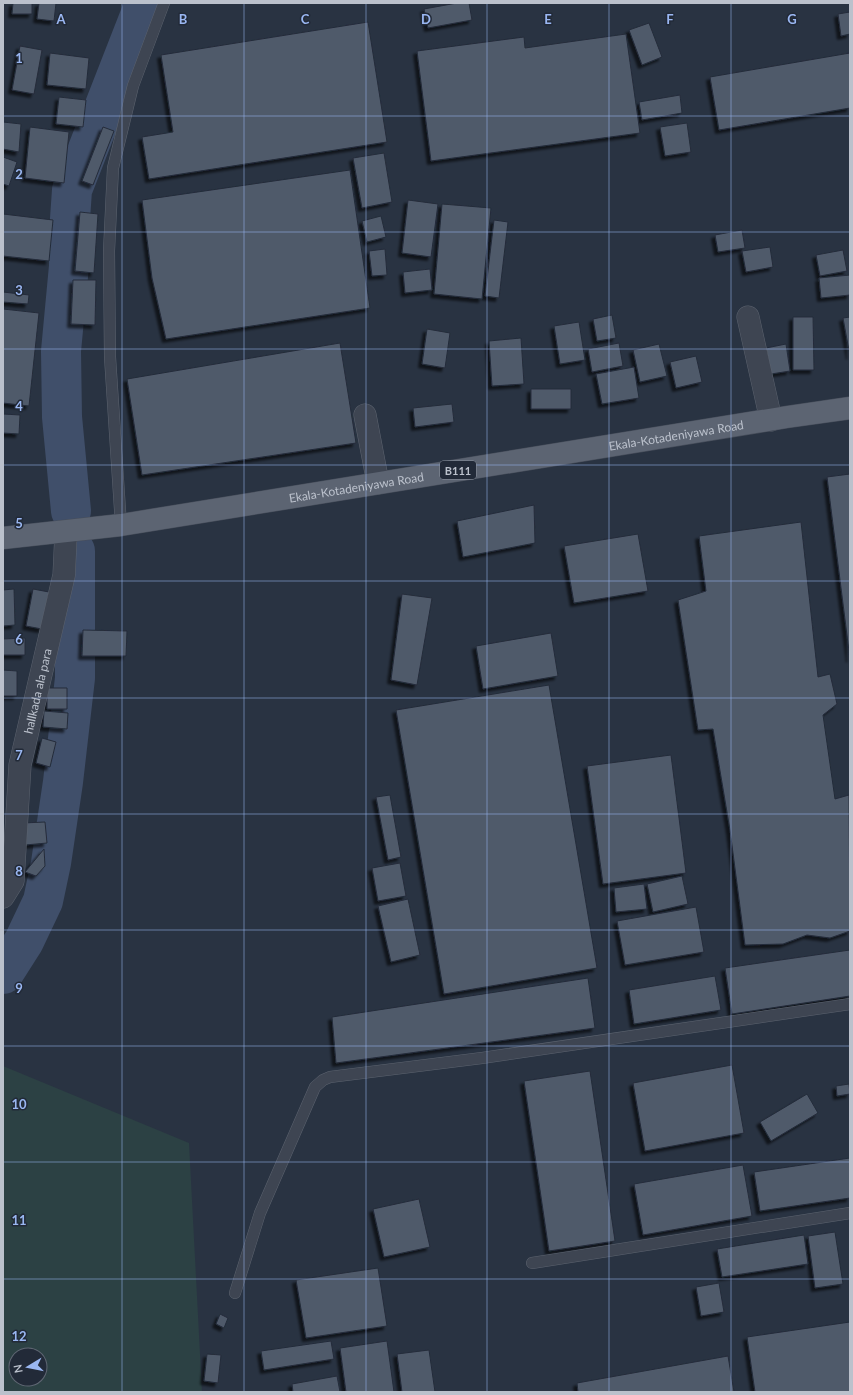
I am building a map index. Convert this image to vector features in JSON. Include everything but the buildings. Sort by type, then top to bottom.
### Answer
[{"type":"main road","name":"Ekala-Kotadeniyawa Road","points":[[3,538],[121,525],[850,408]]},
{"type":"street","points":[[748,317],[771,420]]},
{"type":"street","points":[[364,415],[378,483]]},
{"type":"street","name":"hallkada ala para","points":[[3,897],[13,880],[20,765],[64,575],[66,532]]},
{"type":"lane","points":[[121,525],[110,357],[109,251],[113,168],[133,86],[164,3]]},
{"type":"lane","points":[[235,1293],[260,1213],[315,1087],[323,1080],[330,1077],[482,1058],[850,1004]]},
{"type":"lane","points":[[532,1263],[850,1213]]},
{"type":"green space","points":[[3,1066],[189,1143],[202,1392],[3,1392]]},
{"type":"waterway","points":[[71,511],[62,417],[61,351],[69,266],[72,190],[145,3]]},
{"type":"waterway","points":[[3,974],[24,941],[43,901],[51,863],[63,782],[75,678],[75,551]]}]
